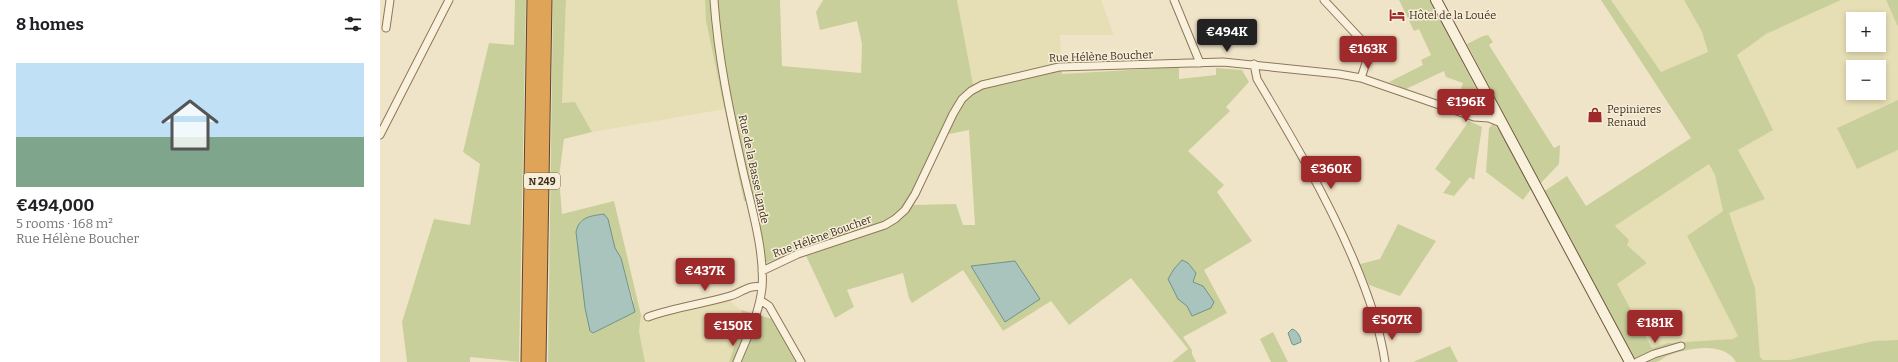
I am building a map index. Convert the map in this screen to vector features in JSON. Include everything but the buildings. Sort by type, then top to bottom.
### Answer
[{"type":"highway","name":"N 249","points":[[528,362],[534,0]]},
{"type":"highway","name":"N 249","points":[[539,362],[546,0]]},
{"type":"main road","points":[[1436,0],[1630,362]]},
{"type":"street","points":[[386,28],[390,0]]},
{"type":"street","points":[[380,135],[449,0]]},
{"type":"street","name":"Rue de la Basse Lande","points":[[714,0],[719,58],[756,227],[762,271],[762,287],[758,312],[747,342],[737,362]]},
{"type":"street","points":[[1174,0],[1200,63]]},
{"type":"street","points":[[1324,0],[1367,46],[1369,54],[1361,78]]},
{"type":"street","name":"Rue Hélène Boucher","points":[[762,271],[798,254],[885,225],[895,219],[905,210],[915,194],[953,114],[962,99],[971,91],[982,85],[1059,66],[1223,62],[1254,64],[1361,78],[1474,117],[1488,118],[1501,123]]},
{"type":"street","points":[[1254,64],[1257,79],[1304,160],[1338,225],[1362,280],[1378,325],[1382,337],[1385,362]]},
{"type":"street","points":[[1474,117],[1486,111],[1488,99]]},
{"type":"street","points":[[648,317],[675,308],[730,296],[753,286],[762,287]]},
{"type":"street","points":[[760,300],[767,304],[801,362]]},
{"type":"street","points":[[758,312],[767,312],[773,316]]},
{"type":"street","name":"Rue de la Basse Lande","points":[[743,362],[747,342]]},
{"type":"street","points":[[1637,362],[1654,354],[1680,346]]},
{"type":"shaded area","points":[[566,0],[705,0],[706,21],[725,109],[592,132],[575,102],[562,103]]},
{"type":"shaded area","points":[[957,0],[1101,0],[1114,35],[1060,35],[1061,62],[973,84]]},
{"type":"shaded area","points":[[1611,0],[1684,0],[1702,32],[1708,52],[1661,72]]},
{"type":"shaded area","points":[[1841,0],[1886,0],[1898,27],[1898,100],[1837,128],[1857,169],[1898,150],[1898,340],[1874,341],[1789,360],[1768,362],[1760,358],[1755,288],[1729,213],[1765,199],[1738,150],[1746,76],[1737,55],[1766,34]]},
{"type":"shaded area","points":[[1709,164],[1715,175],[1723,211],[1687,236],[1738,336],[1733,339],[1668,343],[1652,348],[1617,284],[1647,263],[1627,245],[1615,226]]},
{"type":"shaded area","points":[[727,292],[731,302],[741,310],[743,321],[729,362],[645,362],[639,331],[641,315]]},
{"type":"green space","points":[[515,0],[526,0],[519,362],[470,357],[470,362],[407,362],[402,322],[434,219],[470,225],[480,164],[463,152],[489,43],[514,45]]},
{"type":"green space","points":[[553,0],[566,0],[562,103],[575,102],[592,132],[564,139],[559,177],[562,214],[614,201],[641,315],[639,331],[645,362],[548,362]],"holes":[[[583,219],[611,237],[621,258],[634,303],[576,232],[578,225]]]},
{"type":"green space","points":[[705,0],[780,0],[782,66],[861,73],[862,44],[857,21],[820,30],[816,12],[823,0],[957,0],[973,84],[1061,62],[1062,74],[1179,67],[1179,79],[1216,75],[1216,68],[1242,70],[1249,82],[1226,107],[1230,111],[1188,151],[1224,185],[1217,192],[1252,241],[1204,270],[1227,313],[1183,337],[1192,350],[1192,354],[1196,362],[1172,362],[1188,349],[1131,278],[1069,325],[1051,301],[1003,331],[963,270],[912,303],[909,298],[903,273],[847,290],[854,307],[835,318],[803,249],[766,263],[755,201],[744,201],[706,21]],"holes":[[[969,130],[975,225],[963,225],[956,204],[912,205],[944,135]]]},
{"type":"green space","points":[[1399,0],[1430,0],[1484,104],[1480,111],[1473,113],[1455,106],[1463,83],[1446,77],[1444,71],[1406,89],[1389,82],[1423,65],[1421,60],[1431,55],[1419,29],[1414,31]]},
{"type":"green space","points":[[1601,0],[1611,0],[1661,72],[1708,52],[1702,32],[1684,0],[1841,0],[1766,34],[1737,55],[1773,130],[1738,150],[1765,199],[1729,213],[1755,288],[1760,357],[1763,360],[1789,360],[1874,341],[1898,340],[1898,362],[1736,362],[1730,355],[1722,351],[1704,348],[1675,353],[1656,362],[1637,362],[1543,192],[1567,176],[1586,206],[1691,138]],"holes":[[[1709,164],[1715,175],[1723,211],[1687,236],[1738,336],[1733,339],[1668,343],[1652,348],[1617,284],[1647,263],[1627,245],[1629,240],[1615,226]]]},
{"type":"green space","points":[[1886,0],[1898,0],[1898,27]]},
{"type":"green space","points":[[1488,35],[1493,42],[1489,45],[1554,148],[1560,145],[1559,164],[1540,184],[1467,44]]},
{"type":"green space","points":[[1898,100],[1898,150],[1857,169],[1837,128]]},
{"type":"green space","points":[[1469,121],[1482,127],[1474,180],[1470,177],[1454,196],[1443,193],[1451,182],[1435,169]]},
{"type":"green space","points":[[1493,124],[1499,130],[1531,189],[1523,200],[1486,172],[1489,128]]},
{"type":"green space","points":[[1398,224],[1436,241],[1400,296],[1369,285],[1360,264],[1380,259]]},
{"type":"green space","points":[[741,310],[772,319],[798,362],[729,362],[743,321]]},
{"type":"green space","points":[[1273,332],[1288,362],[1271,362],[1260,339]]},
{"type":"green space","points":[[1450,346],[1458,362],[1413,362]]},
{"type":"water","points":[[604,214],[608,219],[615,248],[621,258],[635,312],[593,333],[590,331],[585,308],[576,232],[577,227],[582,220]]},
{"type":"water","points":[[1182,260],[1188,263],[1196,273],[1193,282],[1203,286],[1214,302],[1211,308],[1192,316],[1187,306],[1178,299],[1168,279]]},
{"type":"water","points":[[1015,261],[1040,299],[1005,322],[971,266]]},
{"type":"water","points":[[1292,329],[1297,332],[1301,340],[1301,342],[1294,345],[1292,344],[1288,333]]},
{"type":"place","name":"Hôtel de la Louée","points":[[1397,15]]},
{"type":"place","name":"Pepinieres Renaud","points":[[1595,115]]}]
